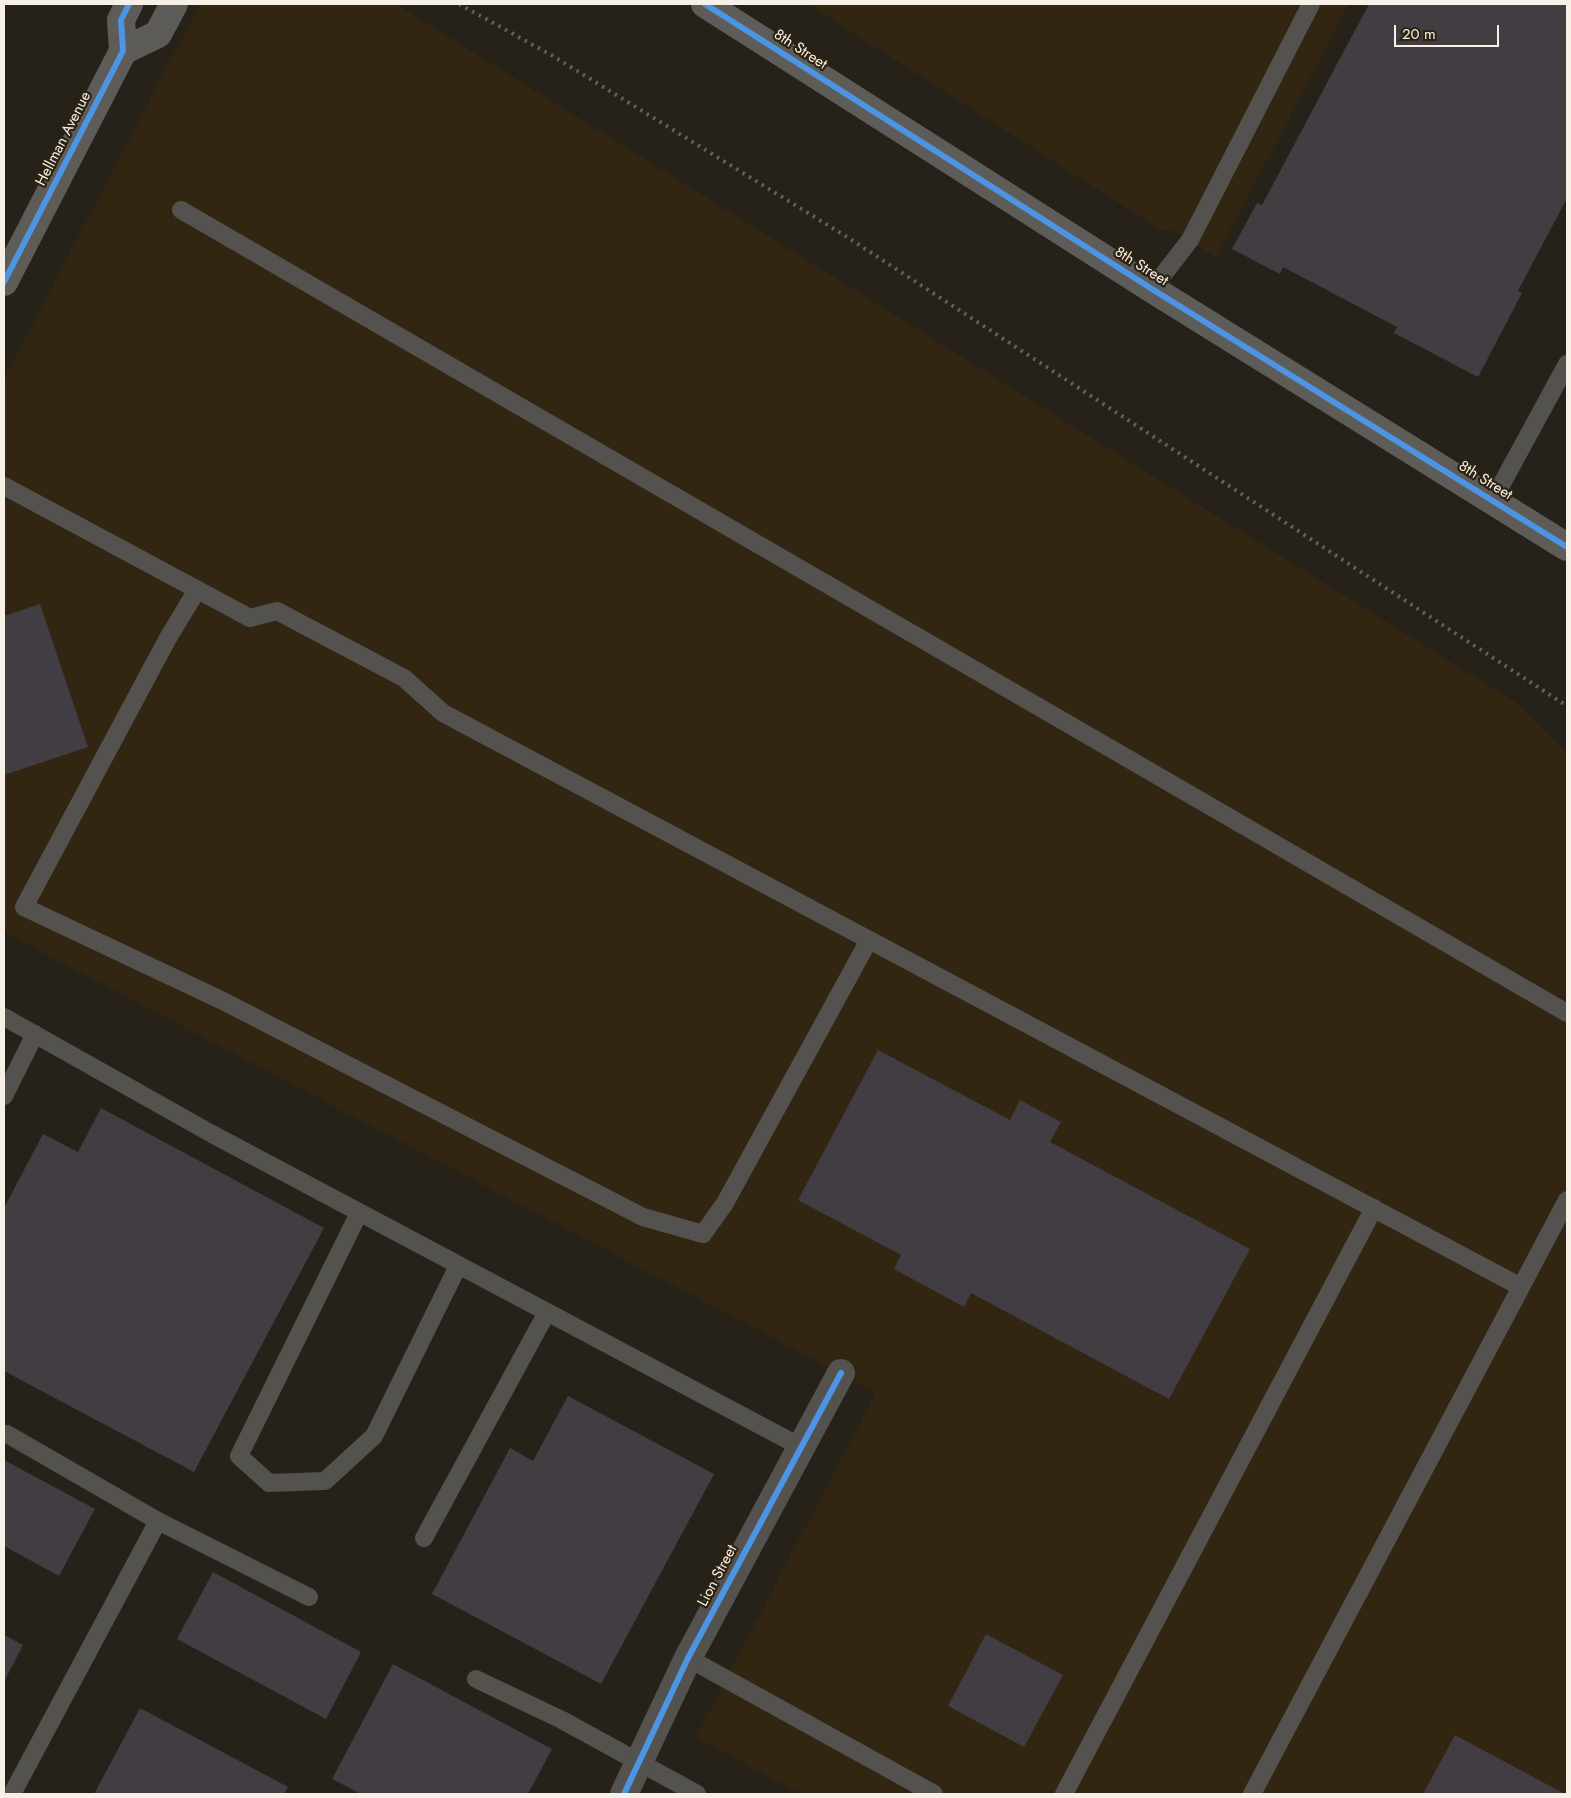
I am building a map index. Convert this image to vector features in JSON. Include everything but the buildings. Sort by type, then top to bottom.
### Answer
[{"type":"street","points":[[129,4],[121,20],[123,51],[158,34],[174,4]]},
{"type":"street","name":"8th Street","points":[[705,4],[1152,289],[1567,547]]},
{"type":"street","name":"Hellman Avenue","points":[[4,282],[123,51]]},
{"type":"street","name":"Lion Street","points":[[624,1794],[688,1658],[841,1373]]},
{"type":"lane","points":[[1152,289],[1190,240],[1310,4]]},
{"type":"lane","points":[[181,210],[1567,1013]]},
{"type":"lane","points":[[1493,500],[1567,364]]},
{"type":"lane","points":[[4,486],[250,618],[277,611],[404,678],[443,714],[1521,1287]]},
{"type":"lane","points":[[197,590],[168,638],[24,907],[223,1001],[643,1217],[703,1234],[725,1203],[869,940]]},
{"type":"lane","points":[[4,1017],[212,1134],[801,1447]]},
{"type":"lane","points":[[4,1096],[35,1034]]},
{"type":"lane","points":[[1252,1794],[1567,1200]]},
{"type":"lane","points":[[1064,1794],[1374,1208]]},
{"type":"lane","points":[[359,1213],[239,1456],[269,1483],[325,1481],[374,1436],[458,1266]]},
{"type":"lane","points":[[424,1538],[547,1312]]},
{"type":"lane","points":[[7,1434],[158,1521],[309,1598]]},
{"type":"lane","points":[[12,1794],[158,1521]]},
{"type":"lane","points":[[688,1658],[934,1794]]},
{"type":"lane","points":[[476,1679],[562,1720],[697,1794]]},
{"type":"shaded area","points":[[200,4],[396,4],[1515,702],[1567,753],[1567,1794],[801,1794],[696,1737],[876,1392],[4,932],[4,379]]},
{"type":"shaded area","points":[[808,4],[1349,4],[1216,257],[1170,229],[1161,230]]},
{"type":"railway","points":[[459,4],[553,56],[847,237],[1567,706]]},
{"type":"cycle path","points":[[4,282],[123,51],[121,20],[129,4]]},
{"type":"cycle path","points":[[705,4],[1152,289],[1567,547]]},
{"type":"cycle path","points":[[624,1794],[688,1658],[841,1373]]}]
